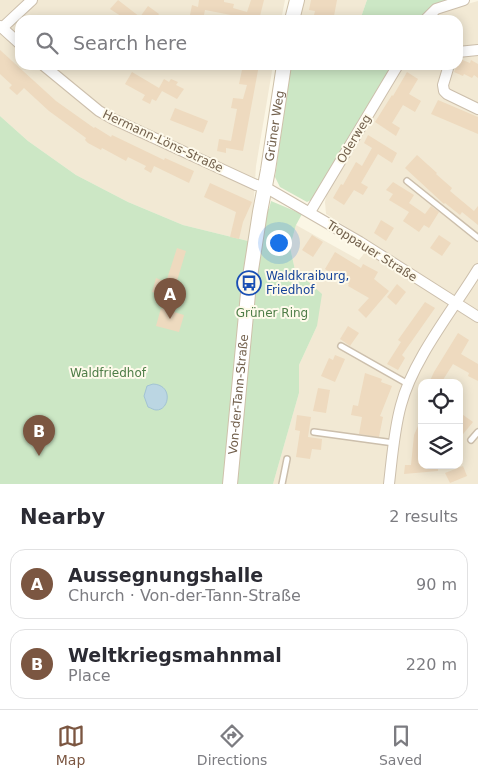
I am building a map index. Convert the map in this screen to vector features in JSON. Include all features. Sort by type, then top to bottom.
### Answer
[{"type":"street","points":[[15,40],[1,27],[32,0]]},
{"type":"street","points":[[293,15],[297,0]]},
{"type":"street","points":[[430,15],[436,9],[464,0]]},
{"type":"street","points":[[463,52],[478,50]]},
{"type":"street","name":"Hermann-Löns-Straße","points":[[49,70],[99,111],[113,119],[256,185],[265,187]]},
{"type":"street","name":"Grüner Weg","points":[[265,187],[283,70]]},
{"type":"street","name":"Oderweg","points":[[310,212],[395,70]]},
{"type":"street","points":[[448,70],[443,85],[446,94],[478,109]]},
{"type":"street","name":"Troppauer Straße","points":[[265,187],[310,212],[478,317]]},
{"type":"street","name":"Von-der-Tann-Straße","points":[[230,484],[249,283],[265,187]]},
{"type":"street","points":[[389,484],[401,404],[408,385],[423,354],[478,269]]},
{"type":"lane","points":[[407,181],[478,238]]},
{"type":"lane","points":[[341,346],[408,385]]},
{"type":"lane","points":[[314,432],[394,443]]},
{"type":"lane","points":[[471,440],[478,432]]},
{"type":"lane","points":[[282,484],[287,459]]},
{"type":"shaded area","points":[[0,0],[285,0],[282,15],[15,15],[15,70],[272,70],[256,166],[253,211],[248,241],[183,225],[128,202],[76,175],[28,141],[0,116]]},
{"type":"shaded area","points":[[304,0],[367,0],[362,15],[300,15]]},
{"type":"shaded area","points":[[478,1],[478,484],[273,484],[299,393],[299,365],[317,326],[295,270],[290,247],[296,225],[359,260],[372,243],[326,214],[325,202],[327,191],[400,70],[463,70],[463,15],[435,15],[438,12]]},
{"type":"green space","points":[[367,0],[446,0],[434,5],[424,15],[362,15]]},
{"type":"green space","points":[[290,70],[390,70],[313,199],[307,202],[280,187],[275,177]]},
{"type":"green space","name":"Waldfriedhof","points":[[0,116],[28,141],[76,175],[128,202],[183,225],[248,241],[253,211],[269,209],[271,201],[302,214],[296,225],[290,247],[295,270],[322,294],[317,326],[299,365],[299,393],[273,484],[0,484]]},
{"type":"water","points":[[153,384],[160,385],[167,393],[164,406],[155,410],[148,407],[144,396],[147,386]]},
{"type":"building","points":[[118,0],[137,15],[119,15],[110,9]]},
{"type":"building","points":[[199,0],[224,0],[224,2],[234,4],[233,8],[247,12],[251,0],[264,0],[260,15],[231,15],[205,10],[204,15],[190,15],[192,5],[198,7]]},
{"type":"building","points":[[311,0],[337,0],[334,15],[314,15],[315,11],[309,10]]},
{"type":"building","points":[[148,6],[158,15],[141,15]]},
{"type":"building","points":[[0,50],[15,64],[15,70],[22,70],[56,101],[94,128],[164,160],[165,158],[194,171],[189,183],[154,166],[151,173],[144,169],[146,166],[128,157],[126,161],[88,143],[85,140],[86,138],[49,111],[24,88],[17,95],[9,88],[12,85],[0,74]]},
{"type":"building","points":[[463,60],[470,63],[471,60],[478,64],[478,78],[474,75],[472,78],[454,72],[455,70],[463,70]]},
{"type":"building","points":[[242,70],[258,70],[243,151],[226,148],[226,153],[217,151],[219,139],[231,141],[237,109],[231,108],[233,98],[243,99],[247,85],[239,84]]},
{"type":"building","points":[[132,72],[159,88],[164,79],[169,82],[171,79],[178,82],[176,85],[184,89],[177,99],[162,91],[156,101],[152,99],[150,104],[142,100],[145,95],[125,84]]},
{"type":"building","points":[[407,72],[418,79],[409,94],[421,101],[415,112],[403,105],[392,123],[400,128],[396,136],[375,122]]},
{"type":"building","points":[[438,100],[478,117],[478,134],[431,114]]},
{"type":"building","points":[[175,108],[208,121],[203,133],[170,120]]},
{"type":"building","points":[[368,135],[397,153],[392,163],[378,154],[361,183],[368,187],[363,195],[354,190],[344,205],[333,198],[356,162],[362,166],[372,148],[364,143]]},
{"type":"building","points":[[417,155],[452,188],[450,191],[474,211],[478,206],[478,225],[462,212],[460,215],[444,204],[405,168]]},
{"type":"building","points":[[393,182],[414,195],[409,203],[425,214],[431,206],[439,212],[429,228],[424,225],[419,232],[403,221],[409,212],[389,200],[393,194],[386,190]]},
{"type":"building","points":[[210,183],[252,202],[243,222],[239,239],[230,237],[236,212],[204,197]]},
{"type":"building","points":[[381,220],[394,228],[386,241],[374,233]]},
{"type":"building","points":[[312,235],[323,242],[313,257],[302,250]]},
{"type":"building","points":[[439,235],[451,243],[442,256],[430,248]]},
{"type":"building","points":[[177,248],[186,251],[170,304],[161,301],[162,295],[152,292],[156,278],[166,282]]},
{"type":"building","points":[[335,252],[361,268],[363,264],[378,272],[374,279],[389,291],[366,318],[358,310],[369,298],[348,286],[349,284],[325,269]]},
{"type":"building","points":[[397,284],[406,292],[396,305],[387,297]]},
{"type":"building","points":[[425,302],[435,308],[402,355],[405,358],[398,370],[387,364],[401,342],[398,340]]},
{"type":"building","points":[[161,308],[184,315],[179,332],[156,326]]},
{"type":"building","points":[[348,326],[359,333],[350,346],[340,339]]},
{"type":"building","points":[[458,333],[469,340],[461,354],[478,364],[478,381],[468,376],[469,373],[453,364],[444,379],[431,379]]},
{"type":"building","points":[[335,355],[345,359],[335,382],[321,376],[329,358],[333,360]]},
{"type":"building","points":[[365,373],[382,379],[381,382],[392,386],[380,416],[383,417],[379,437],[359,434],[362,417],[351,415],[353,405],[358,406]]},
{"type":"building","points":[[318,388],[330,390],[326,413],[313,411]]},
{"type":"building","points":[[297,415],[311,417],[308,437],[322,439],[321,450],[312,449],[310,459],[296,457],[300,431],[295,430]]},
{"type":"building","points":[[463,415],[473,422],[463,434]]},
{"type":"building","points":[[418,426],[418,469],[438,469],[438,471],[404,474],[405,465],[411,465],[414,435]]},
{"type":"building","points":[[463,466],[467,476],[450,483],[445,473],[455,469],[463,469]]},
{"type":"place","name":"Waldkraiburg, Friedhof","points":[[249,283]]},
{"type":"place","name":"Aussegnungshalle","points":[[170,319]]},
{"type":"place","name":"Weltkriegsmahnmal","points":[[39,456]]},
{"type":"park label","name":"Grüner Ring","points":[[272,313]]}]
